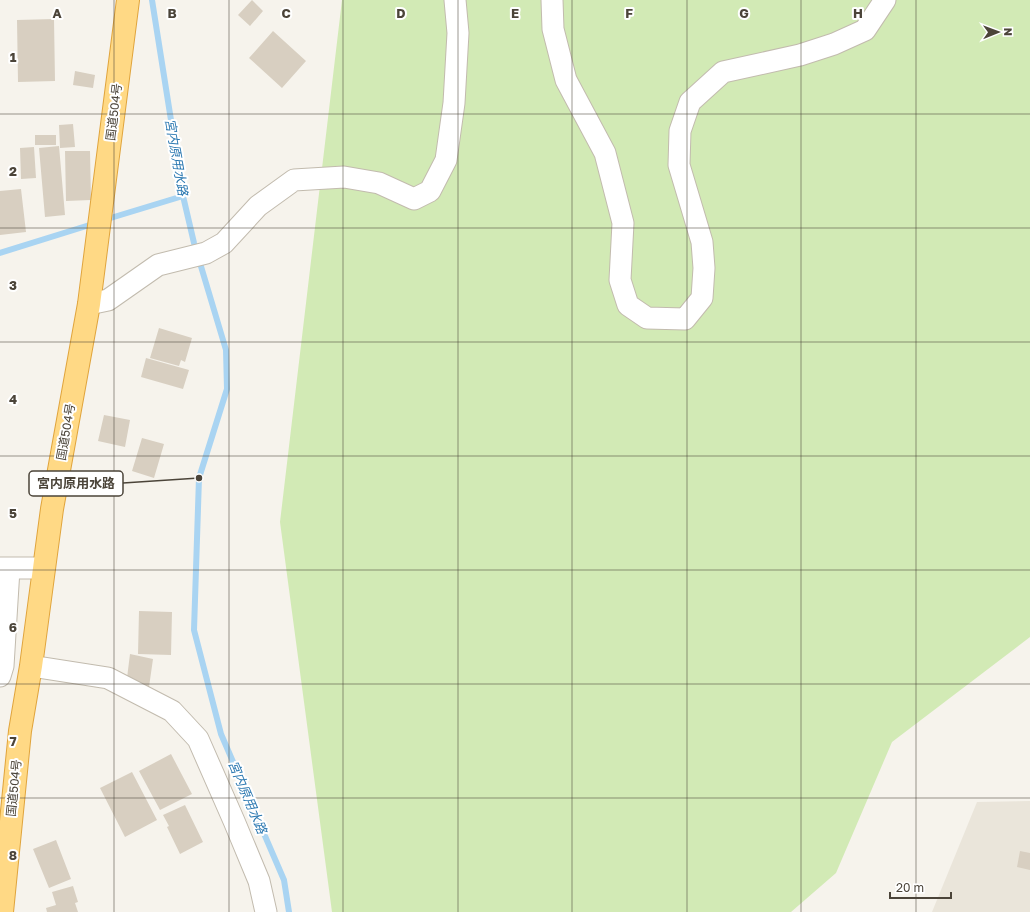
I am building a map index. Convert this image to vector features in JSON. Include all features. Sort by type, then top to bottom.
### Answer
[{"type":"highway","name":"国道504号","points":[[2,912],[20,731],[31,666],[52,509],[89,304],[103,205],[128,0]]},
{"type":"street","points":[[89,304],[108,300],[158,266],[197,255],[224,243],[258,206],[294,180],[344,177],[379,183],[414,199],[430,191],[446,160],[454,103],[458,33],[455,0]]},
{"type":"street","points":[[552,0],[553,29],[566,80],[605,152],[623,223],[620,280],[628,305],[647,318],[670,319],[685,319],[702,298],[704,268],[702,242],[679,165],[680,130],[690,102],[723,72],[800,55],[834,44],[865,30],[885,0]]},
{"type":"street","points":[[0,676],[3,666],[5,569],[43,568]]},
{"type":"street","points":[[31,666],[108,678],[172,711],[198,739],[259,881],[266,912]]},
{"type":"shaded area","points":[[1030,801],[1030,912],[932,912],[977,802]]},
{"type":"green space","points":[[342,0],[1030,0],[1030,637],[892,742],[836,873],[791,912],[332,912],[280,522]]},
{"type":"building","points":[[252,0],[263,11],[250,26],[238,15]]},
{"type":"building","points":[[54,19],[55,81],[18,82],[17,20]]},
{"type":"building","points":[[273,31],[306,61],[282,88],[249,58]]},
{"type":"building","points":[[75,71],[95,75],[93,88],[73,85]]},
{"type":"building","points":[[73,124],[75,147],[60,148],[59,125]]},
{"type":"building","points":[[35,135],[56,135],[56,145],[35,145]]},
{"type":"building","points":[[59,146],[65,215],[45,217],[39,148]]},
{"type":"building","points":[[34,147],[36,178],[21,179],[20,148]]},
{"type":"building","points":[[65,151],[90,151],[91,200],[66,201]]},
{"type":"building","points":[[21,189],[26,232],[0,235],[0,191]]},
{"type":"building","points":[[159,328],[192,338],[185,362],[181,360],[179,366],[150,358]]},
{"type":"building","points":[[146,358],[189,370],[183,389],[141,377]]},
{"type":"building","points":[[104,415],[130,420],[125,447],[98,441]]},
{"type":"building","points":[[142,438],[164,444],[154,478],[132,471]]},
{"type":"building","points":[[139,611],[172,612],[171,655],[138,654]]},
{"type":"building","points":[[130,654],[153,659],[149,687],[127,678]]},
{"type":"building","points":[[171,754],[192,794],[160,810],[139,771]]},
{"type":"building","points":[[132,772],[157,820],[125,837],[100,788]]},
{"type":"building","points":[[185,805],[203,842],[180,854],[163,815]]},
{"type":"building","points":[[56,840],[71,879],[49,888],[33,849]]},
{"type":"building","points":[[1020,851],[1030,853],[1030,870],[1017,867]]},
{"type":"building","points":[[73,886],[78,902],[75,903],[78,912],[47,912],[46,908],[56,905],[52,892]]},
{"type":"waterway","name":"宮内原用水路","points":[[152,0],[183,196],[194,243],[226,350],[227,389],[199,478],[194,630],[221,734],[284,880],[289,912]]},
{"type":"waterway","points":[[104,220],[183,196]]},
{"type":"waterway","points":[[0,253],[96,223]]},
{"type":"place","name":"宮内原用水路","points":[[199,478]]}]
